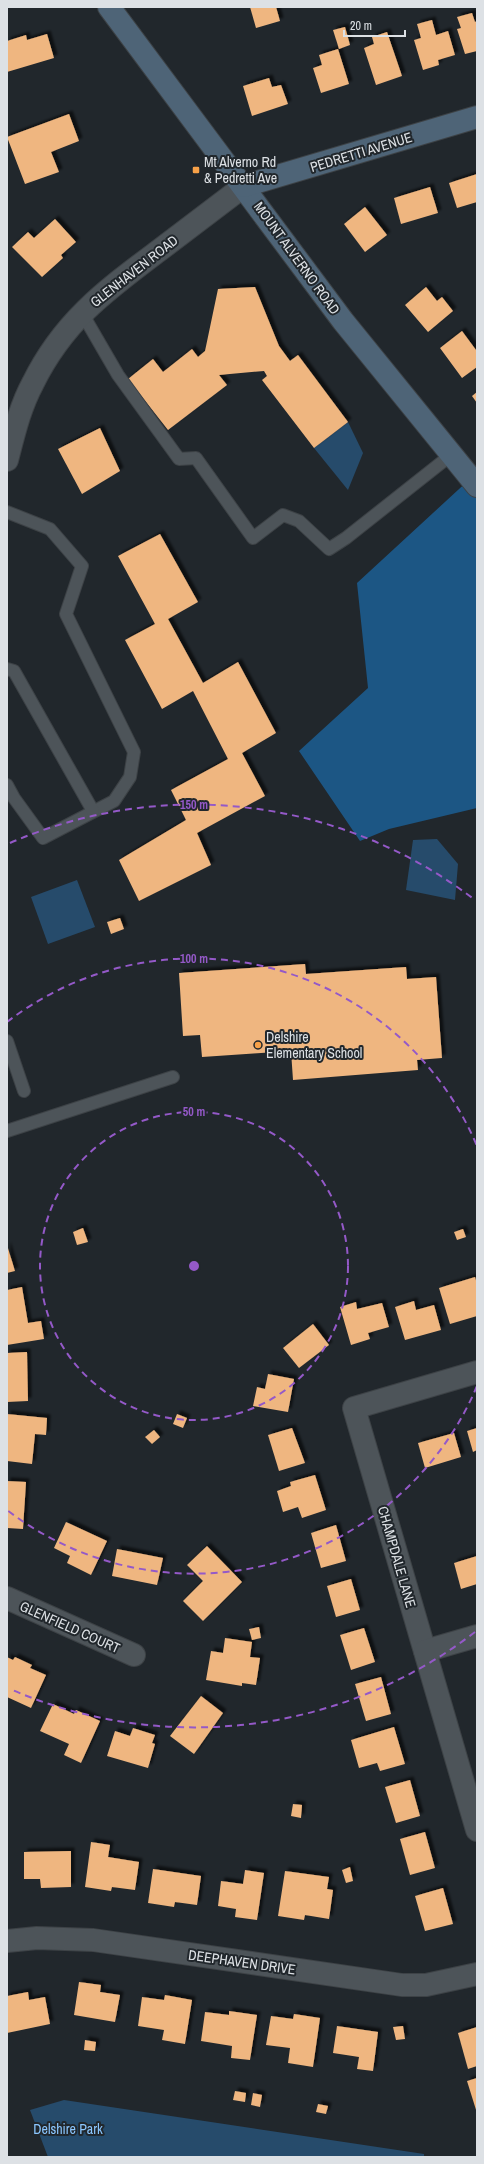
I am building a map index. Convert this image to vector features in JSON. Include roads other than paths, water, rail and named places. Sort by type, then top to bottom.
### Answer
[{"type":"street","name":"MOUNT ALVERNO ROAD","points":[[109,7],[244,186],[343,321],[477,486]]},
{"type":"street","name":"PEDRETTI AVENUE","points":[[244,186],[477,117]]},
{"type":"street","name":"GLENHAVEN ROAD","points":[[8,449],[18,417],[33,382],[52,350],[82,313],[102,294],[244,186]]},
{"type":"street","name":"CHAMPDALE LANE","points":[[477,1372],[354,1408],[477,1830]]},
{"type":"street","name":"GLENFIELD COURT","points":[[7,1598],[134,1656]]},
{"type":"street","points":[[425,1651],[477,1636]]},
{"type":"street","name":"DEEPHAVEN DRIVE","points":[[7,1942],[37,1938],[65,1937],[93,1940],[402,1985],[426,1985],[477,1974]]},
{"type":"lane","points":[[82,313],[118,375],[179,459],[196,458],[253,538],[283,516],[299,521],[328,549],[346,538],[451,455]]},
{"type":"lane","points":[[7,512],[50,529],[82,566],[66,614],[134,752],[130,777],[114,801],[43,838],[14,798],[7,784]]},
{"type":"lane","points":[[7,669],[14,671],[93,812]]},
{"type":"lane","points":[[7,1041],[24,1091]]},
{"type":"lane","points":[[7,1130],[173,1077]]},
{"type":"place","name":"Mt Alverno Rd & Pedretti Ave","points":[[196,170]]},
{"type":"place","name":"Delshire Elementary School","points":[[258,1045]]},
{"type":"park label","name":"Delshire Park","points":[[68,2129]]}]
